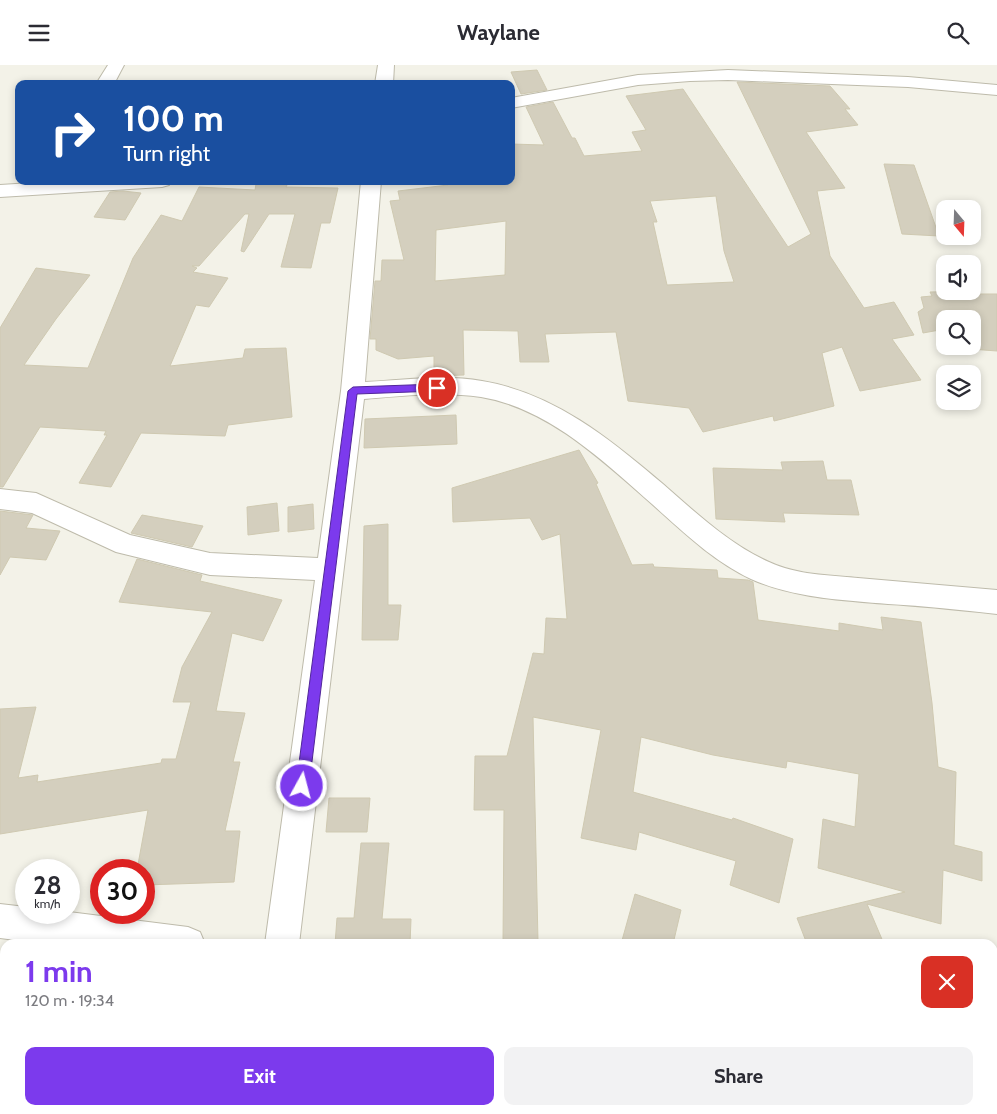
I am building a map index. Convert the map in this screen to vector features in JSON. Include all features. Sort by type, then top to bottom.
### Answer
[{"type":"street","points":[[107,80],[116,65]]},
{"type":"street","points":[[384,80],[386,65]]},
{"type":"street","points":[[891,65],[908,82]]},
{"type":"street","points":[[515,102],[638,80],[728,75],[908,82],[997,90]]},
{"type":"street","points":[[0,191],[47,185]]},
{"type":"street","points":[[283,939],[353,391],[371,185]]},
{"type":"street","points":[[353,391],[437,388],[472,389],[512,397],[548,412],[581,432],[718,545],[761,571],[808,585],[997,601]]},
{"type":"street","points":[[0,499],[36,503],[125,543],[210,565],[330,570]]},
{"type":"street","points":[[0,921],[147,939]]},
{"type":"building","points":[[537,70],[547,90],[521,94],[511,72]]},
{"type":"building","points":[[737,82],[830,86],[850,109],[845,109],[858,125],[806,132],[845,188],[817,191],[830,256],[864,308],[894,302],[914,335],[892,339],[921,380],[860,391],[842,347],[822,353],[834,406],[774,421],[773,416],[703,432],[689,408],[628,401],[616,332],[545,334],[549,362],[520,362],[518,331],[463,330],[464,375],[434,376],[434,356],[398,359],[376,350],[376,339],[370,339],[375,281],[381,281],[382,260],[404,260],[390,201],[400,200],[398,191],[448,185],[515,185],[515,144],[544,145],[526,107],[553,102],[584,156],[642,151],[632,132],[646,130],[626,96],[683,89],[788,247],[811,234]],"holes":[[[716,196],[724,251],[734,282],[667,285],[653,222],[657,222],[650,201]],[[506,221],[505,275],[435,281],[436,230]]]},
{"type":"building","points":[[884,164],[914,165],[936,227],[936,236],[902,234]]},
{"type":"building","points":[[256,185],[338,188],[330,223],[321,223],[311,268],[281,267],[295,214],[269,214],[244,252],[241,251],[249,214],[245,214],[199,266],[192,266],[197,268],[193,272],[228,278],[209,307],[196,305],[170,366],[243,358],[245,349],[286,348],[292,417],[228,425],[225,436],[141,433],[111,487],[79,483],[107,435],[104,435],[106,431],[40,427],[3,487],[0,487],[0,328],[36,268],[90,275],[24,365],[88,368],[133,258],[161,215],[182,221],[199,187],[255,190]]},
{"type":"building","points":[[110,192],[141,193],[125,220],[94,217]]},
{"type":"building","points":[[930,292],[936,292],[936,300],[981,300],[981,294],[997,294],[997,351],[981,350],[981,310],[936,310],[936,331],[923,333],[918,312],[924,308],[921,297],[932,296]]},
{"type":"building","points":[[456,415],[457,444],[364,448],[365,419]]},
{"type":"building","points":[[579,450],[598,483],[596,484],[632,565],[653,564],[654,567],[717,570],[718,578],[753,582],[758,620],[839,631],[839,623],[883,630],[881,617],[921,622],[938,767],[956,772],[954,845],[982,852],[982,881],[943,870],[941,924],[867,904],[882,939],[805,939],[797,918],[905,892],[818,868],[823,819],[855,827],[859,774],[787,761],[786,768],[713,755],[641,737],[633,792],[732,820],[733,818],[793,839],[779,903],[730,885],[736,861],[639,832],[636,850],[581,838],[601,730],[533,717],[538,939],[503,939],[504,810],[474,810],[475,756],[507,756],[533,653],[544,654],[546,618],[567,619],[560,534],[542,540],[530,518],[453,522],[452,488]]},
{"type":"building","points":[[823,461],[827,480],[851,480],[859,515],[783,513],[785,522],[716,519],[713,468],[783,470],[781,462]]},
{"type":"building","points":[[277,503],[279,531],[248,535],[247,507]]},
{"type":"building","points":[[313,504],[314,529],[288,532],[288,507]]},
{"type":"building","points":[[0,511],[33,515],[26,528],[60,531],[46,560],[10,557],[0,575]]},
{"type":"building","points":[[142,515],[203,526],[192,547],[131,533]]},
{"type":"building","points":[[388,524],[388,605],[401,605],[398,640],[362,640],[364,526]]},
{"type":"building","points":[[137,559],[202,575],[200,581],[282,600],[263,641],[232,633],[216,711],[245,713],[233,762],[240,762],[225,831],[240,831],[234,882],[155,885],[155,859],[139,859],[148,810],[0,834],[0,709],[36,707],[18,778],[38,775],[37,782],[161,763],[162,759],[176,759],[191,702],[173,702],[182,667],[212,612],[119,602]]},
{"type":"building","points":[[329,798],[370,798],[367,832],[326,832]]},
{"type":"building","points":[[361,843],[389,843],[382,919],[411,919],[410,939],[335,939],[337,918],[354,918]]},
{"type":"building","points":[[635,894],[681,910],[674,939],[622,939]]},
{"type":"route","points":[[302,786],[353,391],[437,388]]}]
